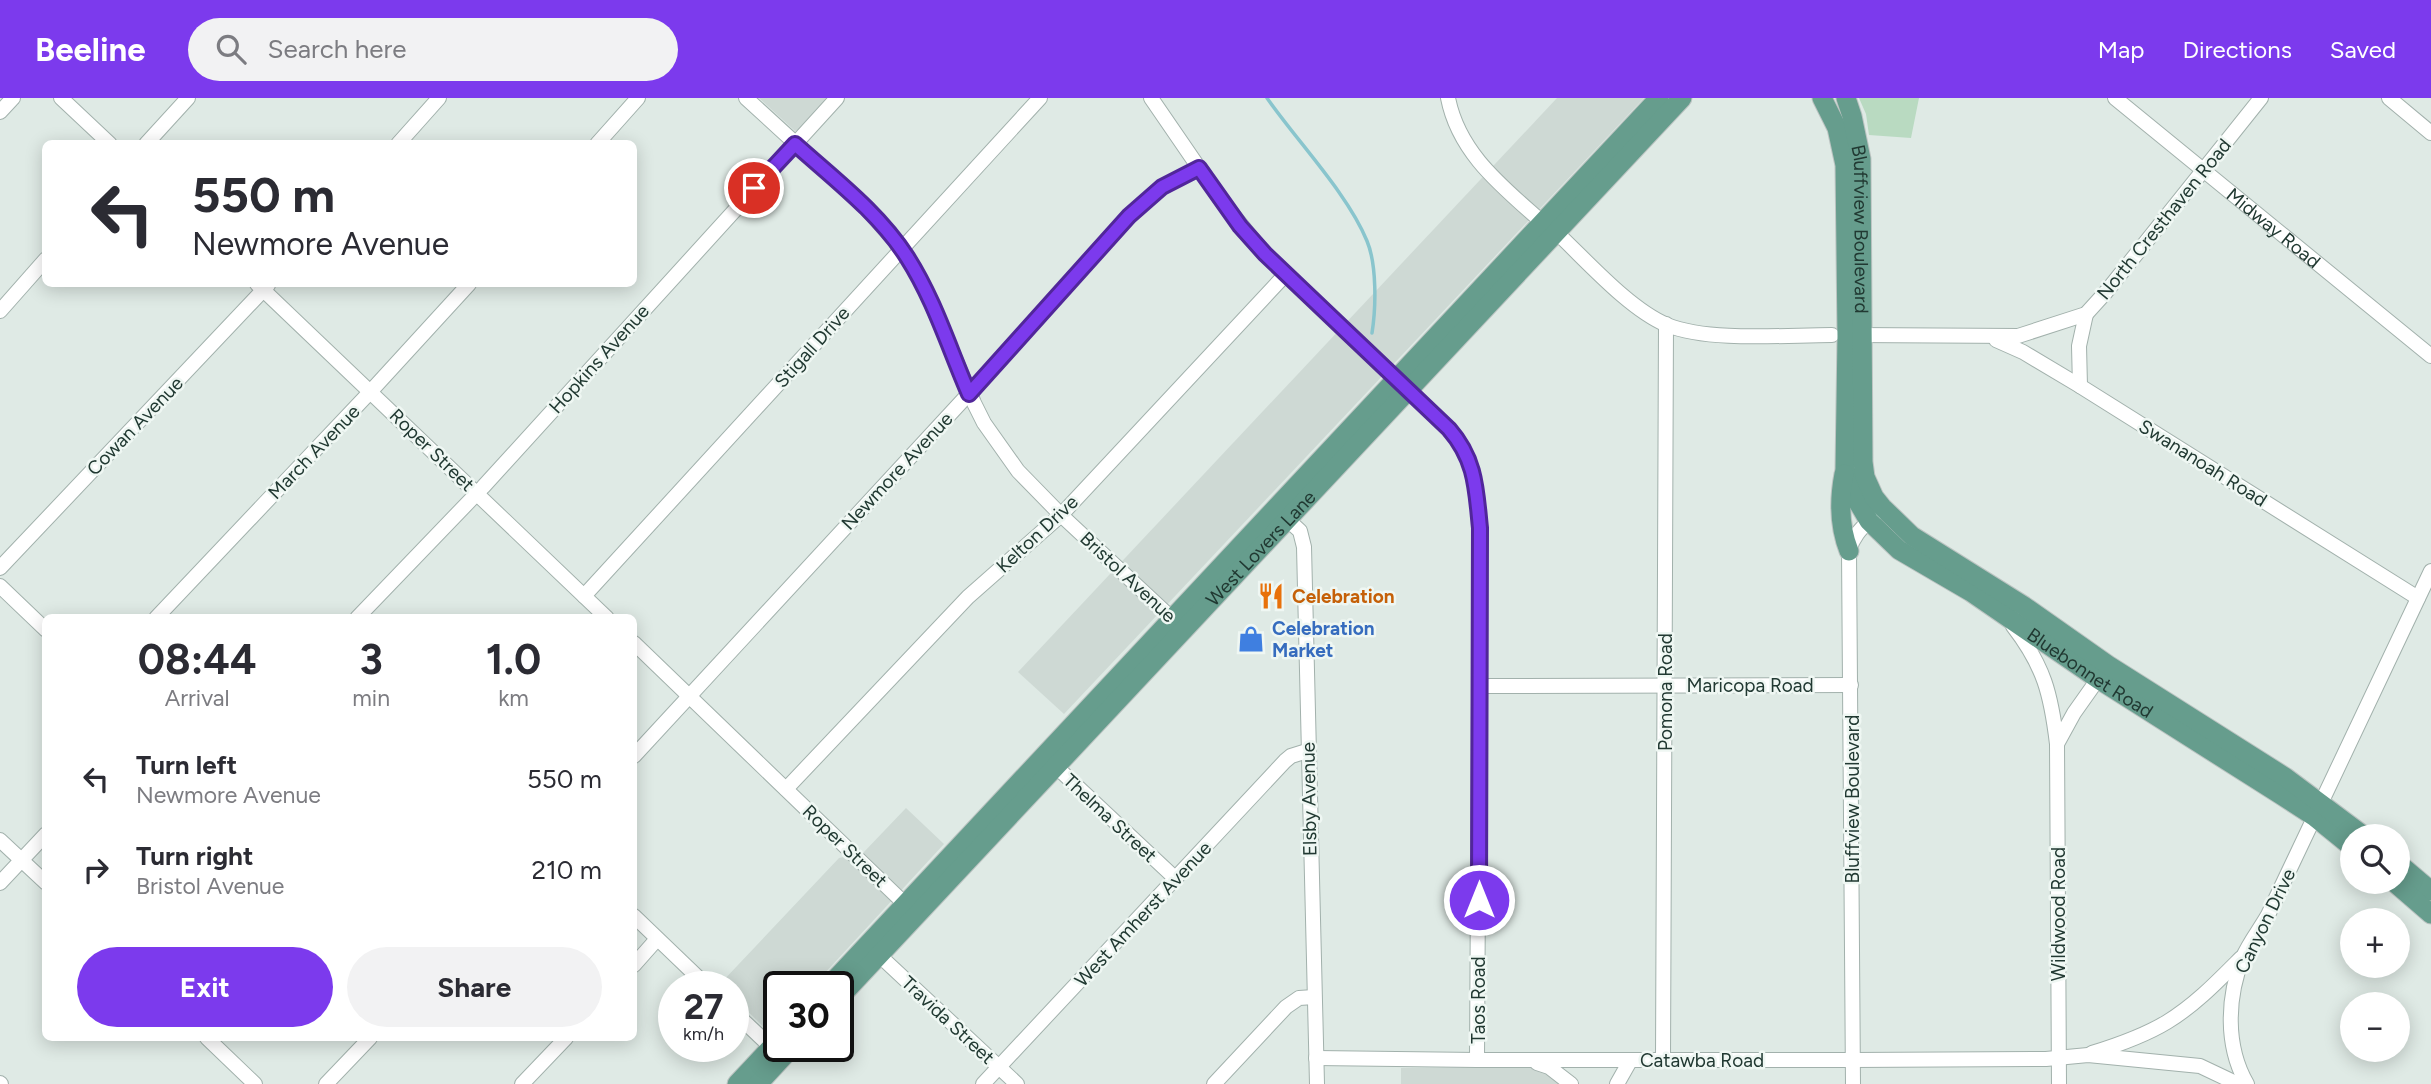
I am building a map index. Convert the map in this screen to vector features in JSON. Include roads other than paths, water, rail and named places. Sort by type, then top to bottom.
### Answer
[{"type":"main road","name":"West Lovers Lane","points":[[1550,228],[1659,98]]},
{"type":"main road","name":"West Lovers Lane","points":[[854,977],[874,950],[911,910],[1403,384],[1550,228],[1682,98]]},
{"type":"main road","name":"Bluffview Boulevard","points":[[1822,98],[1837,128],[1845,165],[1845,469],[1856,499],[1875,514]]},
{"type":"main road","name":"Bluffview Boulevard","points":[[1846,98],[1857,138],[1863,178],[1847,335],[1865,477],[1875,514]]},
{"type":"main road","points":[[1845,469],[1840,515],[1843,537],[1849,551]]},
{"type":"main road","name":"Bluebonnet Road","points":[[1875,514],[1899,550],[2006,616],[2285,776],[2318,810]]},
{"type":"main road","name":"Bluebonnet Road","points":[[1875,514],[2024,606],[2103,672]]},
{"type":"main road","points":[[2318,810],[2343,824]]},
{"type":"main road","points":[[2318,810],[2340,834]]},
{"type":"main road","points":[[2410,873],[2431,891]]},
{"type":"main road","points":[[2408,894],[2431,914]]},
{"type":"main road","name":"West Lovers Lane","points":[[848,971],[874,950]]},
{"type":"main road","points":[[737,1084],[764,1062]]},
{"type":"main road","points":[[758,1084],[772,1062]]},
{"type":"street","points":[[0,112],[13,98]]},
{"type":"street","points":[[61,98],[106,140]]},
{"type":"street","points":[[150,140],[188,98]]},
{"type":"street","points":[[402,140],[439,98]]},
{"type":"street","points":[[601,140],[638,98]]},
{"type":"street","name":"Bristol Avenue","points":[[746,98],[864,206],[902,249],[923,284],[969,394],[1010,460],[1061,515],[1178,624]]},
{"type":"street","name":"Hopkins Avenue","points":[[361,614],[476,493],[836,98]]},
{"type":"street","name":"Stigall Drive","points":[[584,596],[1040,98]]},
{"type":"street","name":"Taos Road","points":[[1151,98],[1240,226],[1285,275],[1403,384],[1460,441],[1474,473],[1480,528],[1477,1060]]},
{"type":"street","name":"North Cresthaven Road","points":[[1448,98],[1456,127],[1485,170],[1630,301],[1666,324],[1685,331],[1708,334],[1984,337],[2029,333],[2085,314],[2106,292],[2261,98]]},
{"type":"street","name":"Midway Road","points":[[2115,98],[2431,356]]},
{"type":"street","points":[[2389,98],[2431,133]]},
{"type":"street","name":"Newmore Avenue","points":[[637,753],[969,394],[1129,216],[1162,187],[1199,168]]},
{"type":"street","points":[[0,311],[42,264]]},
{"type":"street","name":"Kelton Drive","points":[[786,789],[968,597],[1061,515],[1285,275]]},
{"type":"street","name":"Cowan Avenue","points":[[0,568],[262,287]]},
{"type":"street","name":"Roper Street","points":[[264,287],[603,614]]},
{"type":"street","name":"March Avenue","points":[[160,614],[466,287]]},
{"type":"street","points":[[2080,386],[2079,346],[2085,314]]},
{"type":"street","name":"Pomona Road","points":[[1663,1060],[1666,324]]},
{"type":"street","name":"Swananoah Road","points":[[1984,337],[2023,352],[2080,386],[2418,598]]},
{"type":"street","name":"Elsby Avenue","points":[[1282,514],[1300,531],[1304,547],[1317,1084]]},
{"type":"street","points":[[1849,551],[1852,541],[1875,514]]},
{"type":"street","name":"Bluffview Boulevard","points":[[1849,551],[1853,1084]]},
{"type":"street","points":[[2318,810],[2431,571]]},
{"type":"street","points":[[0,586],[42,626]]},
{"type":"street","name":"Wildwood Road","points":[[2006,616],[2035,657],[2052,701],[2057,744],[2059,1084]]},
{"type":"street","name":"Roper Street","points":[[637,646],[911,910]]},
{"type":"street","name":"Wildwood Road","points":[[2057,744],[2074,713],[2103,672]]},
{"type":"street","name":"Maricopa Road","points":[[1480,686],[1851,685]]},
{"type":"street","points":[[2052,701],[2074,713]]},
{"type":"street","name":"West Amherst Avenue","points":[[983,1084],[1285,761],[1307,751]]},
{"type":"street","name":"Thelma Street","points":[[1050,761],[1176,879]]},
{"type":"street","name":"Canyon Drive","points":[[2247,1084],[2236,1060],[2231,1028],[2232,996],[2244,956],[2268,915],[2318,810]]},
{"type":"street","points":[[0,883],[42,838]]},
{"type":"street","points":[[0,839],[42,879]]},
{"type":"street","points":[[637,919],[691,971]]},
{"type":"street","points":[[637,962],[657,939]]},
{"type":"street","name":"Travida Street","points":[[874,950],[1017,1084]]},
{"type":"street","name":"Catawba Road","points":[[2088,1055],[2125,1042],[2169,1021],[2206,992],[2244,956]]},
{"type":"street","points":[[1214,1084],[1286,1007],[1299,998],[1314,997]]},
{"type":"street","points":[[749,1023],[763,1034]]},
{"type":"street","points":[[210,1041],[255,1084]]},
{"type":"street","points":[[326,1084],[367,1041]]},
{"type":"street","points":[[522,1084],[563,1041]]},
{"type":"street","name":"Catawba Road","points":[[1316,1058],[1630,1061],[2059,1058],[2088,1055],[2200,1066],[2238,1084]]},
{"type":"street","points":[[1522,1059],[1549,1067],[1571,1084]]},
{"type":"street","points":[[1617,1084],[1630,1061]]},
{"type":"waterway","points":[[1267,98],[1335,186],[1367,241],[1373,262],[1375,287],[1372,333]]},
{"type":"place","name":"Celebration","points":[[1271,596]]},
{"type":"place","name":"Celebration Market","points":[[1251,639]]}]
